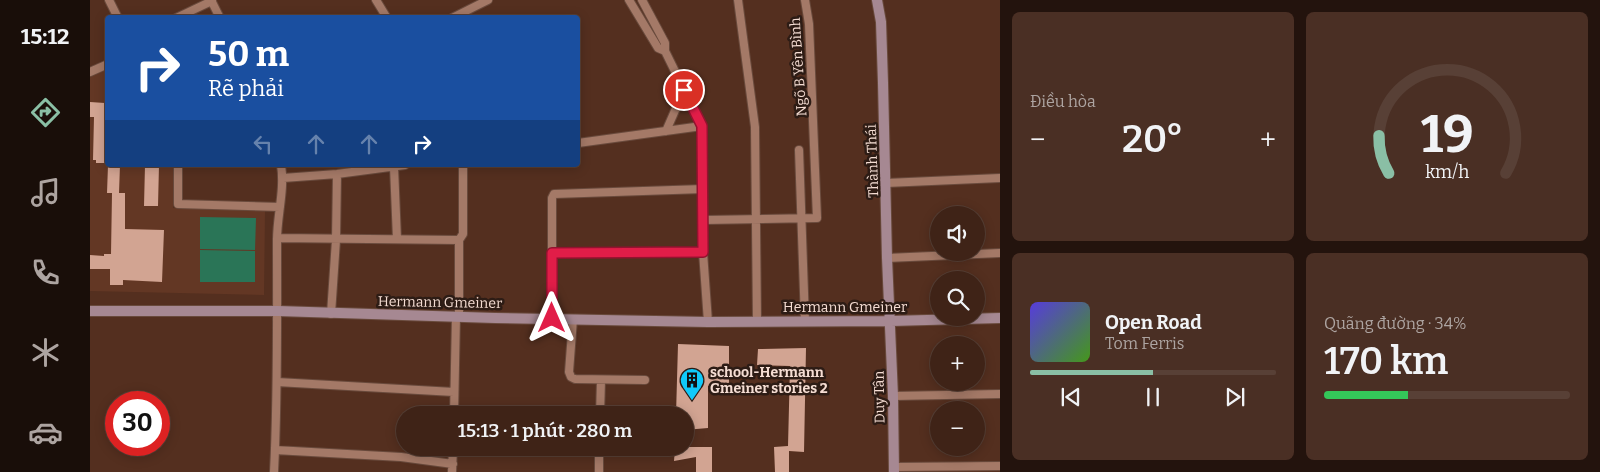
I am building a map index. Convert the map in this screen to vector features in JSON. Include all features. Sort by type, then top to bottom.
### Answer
[{"type":"street","points":[[109,0],[116,15]]},
{"type":"street","points":[[182,15],[212,0],[219,15]]},
{"type":"street","points":[[376,0],[385,15]]},
{"type":"street","points":[[458,15],[488,0]]},
{"type":"street","points":[[630,0],[658,48],[665,50]]},
{"type":"street","points":[[642,0],[665,43],[665,50],[702,126],[703,252],[708,322]]},
{"type":"street","points":[[738,0],[755,127],[757,322]]},
{"type":"street","name":"Ngõ B Yên Bình","points":[[802,218],[817,218],[815,133],[809,24],[805,0]]},
{"type":"street","name":"Thành Thái","points":[[877,0],[881,22],[887,258],[891,321]]},
{"type":"street","points":[[637,13],[646,8]]},
{"type":"street","points":[[468,10],[471,15]]},
{"type":"street","points":[[90,72],[105,65]]},
{"type":"street","points":[[666,131],[684,90]]},
{"type":"street","points":[[580,143],[702,126]]},
{"type":"street","points":[[799,150],[805,321]]},
{"type":"street","points":[[178,167],[178,204],[280,207]]},
{"type":"street","points":[[274,472],[278,311],[277,238],[283,178],[281,167]]},
{"type":"street","points":[[283,178],[394,167],[397,239]]},
{"type":"street","points":[[454,406],[460,240],[463,234],[463,167]]},
{"type":"street","points":[[331,314],[336,240],[337,174]]},
{"type":"street","points":[[886,182],[1000,178]]},
{"type":"street","points":[[552,318],[552,198],[554,194],[702,189]]},
{"type":"street","points":[[704,220],[802,218]]},
{"type":"street","points":[[277,238],[460,240]]},
{"type":"street","points":[[552,253],[703,252]]},
{"type":"street","points":[[887,258],[1000,253]]},
{"type":"street","name":"Hermann Gmeiner","points":[[90,311],[278,311],[331,314],[708,322],[891,321],[1000,318]]},
{"type":"street","points":[[573,319],[570,375],[575,379],[645,380]]},
{"type":"street","name":"Duy Tân","points":[[891,321],[894,470]]},
{"type":"street","points":[[600,406],[601,380]]},
{"type":"street","points":[[277,382],[454,392]]},
{"type":"street","points":[[894,396],[1000,394]]},
{"type":"street","points":[[275,450],[401,458],[452,468]]},
{"type":"street","points":[[599,456],[599,472]]},
{"type":"street","points":[[894,470],[968,469],[1000,466]]},
{"type":"shaded area","points":[[105,70],[105,167],[173,167],[173,208],[265,211],[264,295],[90,291],[90,76]]},
{"type":"green space","points":[[200,217],[256,218],[255,250],[200,249]]},
{"type":"green space","points":[[200,250],[255,251],[255,282],[200,282]]},
{"type":"building","points":[[90,102],[105,103],[105,163],[96,163],[96,160],[93,160],[94,117],[90,117]]},
{"type":"building","points":[[108,167],[120,167],[119,193],[107,193]]},
{"type":"building","points":[[145,167],[159,167],[158,206],[144,206]]},
{"type":"building","points":[[112,193],[125,193],[125,229],[164,230],[162,282],[123,280],[123,285],[110,285],[110,269],[90,269],[90,255],[104,256],[104,254],[111,254]]},
{"type":"building","name":"school-Hermann Gmeiner stories 2","points":[[678,344],[729,346],[729,386],[708,386],[708,428],[694,429],[694,406],[676,406]]},
{"type":"building","name":"school-Hermann Gmeiner stories 2","points":[[806,348],[804,452],[789,451],[789,472],[775,472],[774,447],[788,446],[790,366],[757,365],[758,349]]},
{"type":"building","points":[[694,447],[712,447],[712,472],[696,472],[696,457],[674,461],[674,456],[694,456]]},
{"type":"place","name":"school-Hermann Gmeiner stories 2","points":[[692,401]]},
{"type":"route","points":[[552,318],[552,253],[703,252],[702,126],[684,90]]}]
